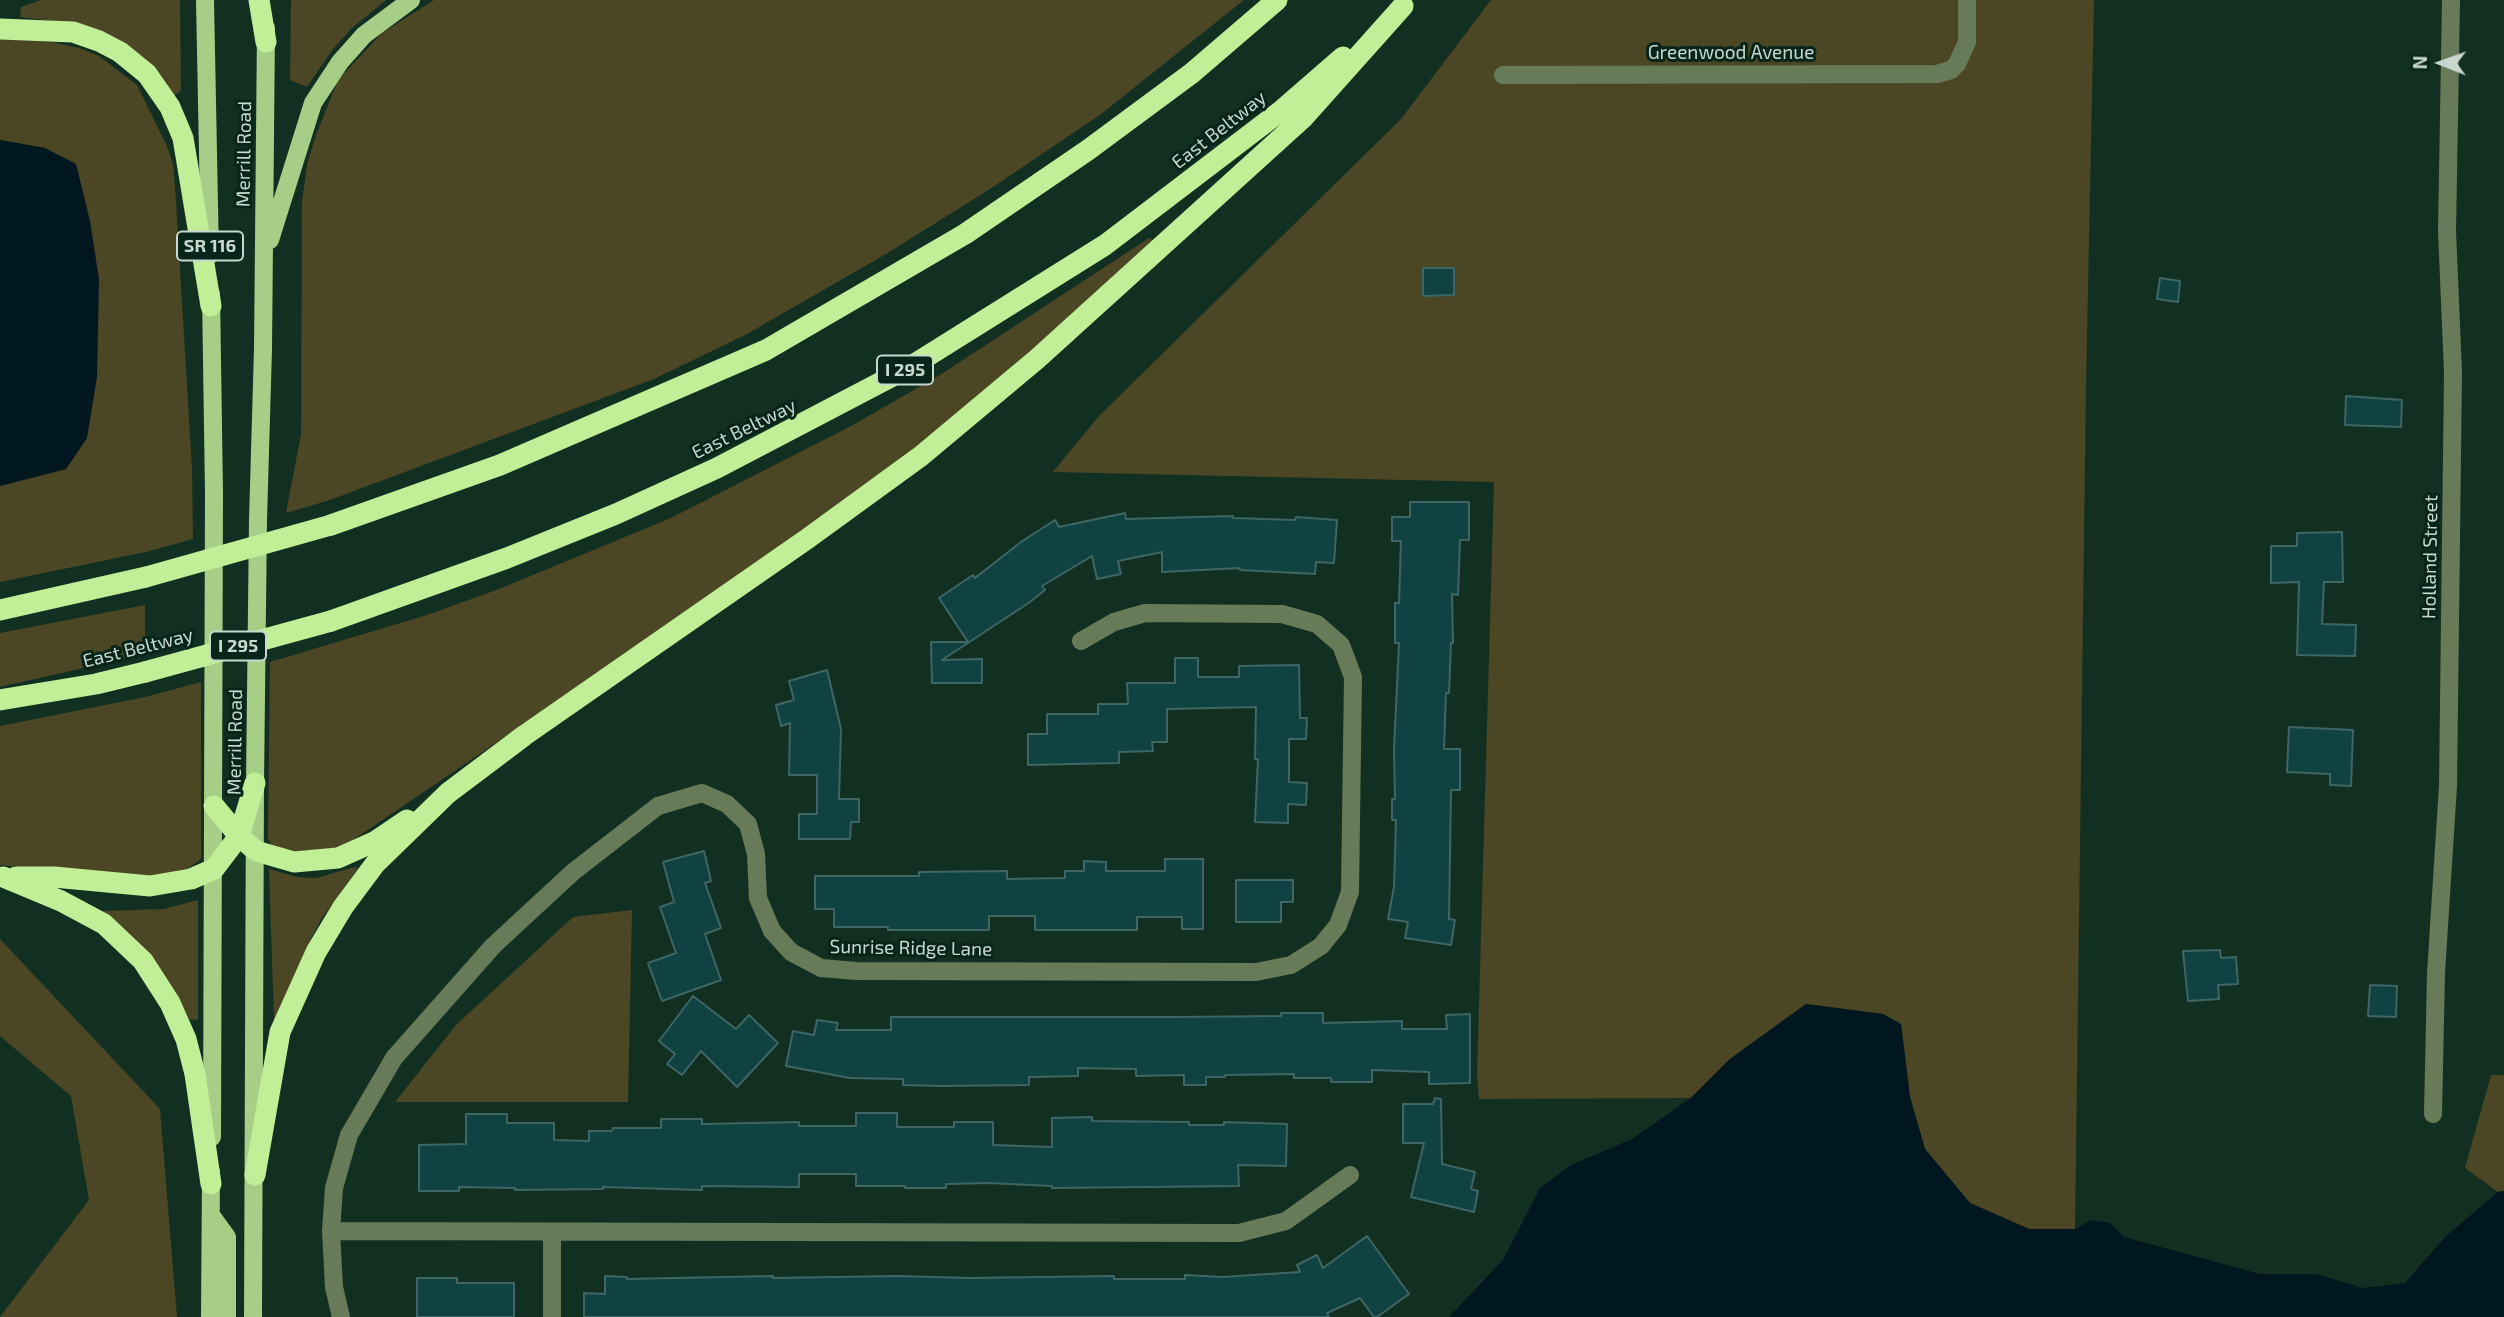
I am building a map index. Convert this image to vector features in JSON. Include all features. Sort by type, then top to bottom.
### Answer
[{"type":"highway","points":[[259,0],[266,42]]},
{"type":"highway","points":[[0,610],[145,577],[331,525],[499,465],[766,350],[965,234],[1088,150],[1192,73],[1277,0]]},
{"type":"highway","points":[[214,806],[239,836],[256,851],[294,862],[338,858],[376,841],[448,793],[525,735],[690,622],[921,456],[1037,359],[1303,118],[1406,3]]},
{"type":"highway","name":"East Beltway","points":[[0,700],[96,684],[331,621],[507,558],[616,514],[717,468],[910,368],[1105,245],[1282,110],[1406,3]]},
{"type":"highway","points":[[0,29],[73,32],[120,52],[147,74],[170,107],[183,138],[211,306]]},
{"type":"highway","points":[[1,877],[54,877],[150,886],[191,878],[214,869],[239,836],[255,783]]},
{"type":"highway","points":[[255,1175],[280,1032],[316,951],[343,907],[375,864],[448,793]]},
{"type":"highway","points":[[1,877],[61,901],[104,924],[143,961],[170,1003],[186,1039],[195,1074],[211,1184]]},
{"type":"main road","name":"Merrill Road","points":[[205,0],[214,493],[210,1317]]},
{"type":"main road","name":"Merrill Road","points":[[253,1317],[255,783],[267,0]]},
{"type":"main road","points":[[263,260],[313,103],[340,62],[364,35],[411,0]]},
{"type":"main road","points":[[211,1215],[227,1237],[227,1317]]},
{"type":"street","name":"Greenwood Avenue","points":[[1503,75],[1937,74],[1951,70],[1957,64],[1967,42],[1967,0]]},
{"type":"street","name":"Holland Street","points":[[2433,1114],[2436,973],[2448,786],[2453,373],[2448,231],[2451,0]]},
{"type":"street","name":"Sunrise Ridge Lane","points":[[341,1317],[334,1287],[331,1231],[334,1188],[349,1135],[394,1058],[493,946],[573,872],[658,806],[702,793],[727,804],[748,824],[756,854],[758,898],[772,931],[791,952],[821,968],[856,971],[1256,972],[1292,965],[1321,946],[1338,925],[1350,892],[1353,677],[1341,645],[1317,624],[1282,614],[1145,613],[1114,622],[1081,641]]},
{"type":"street","points":[[331,1231],[1239,1233],[1286,1221],[1350,1175]]},
{"type":"street","points":[[552,1233],[552,1317]]},
{"type":"shaded area","points":[[41,0],[180,0],[181,91],[173,96],[70,23],[20,17],[21,7]]},
{"type":"shaded area","points":[[291,0],[386,0],[352,28],[333,49],[307,87],[290,80]]},
{"type":"shaded area","points":[[434,0],[1244,0],[1100,115],[987,191],[886,254],[747,334],[654,379],[330,500],[286,513],[301,434],[302,202],[307,165],[338,80],[382,33]]},
{"type":"shaded area","points":[[1491,0],[2094,0],[2075,1229],[2029,1229],[1970,1203],[1925,1149],[1910,1097],[1901,1024],[1883,1014],[1806,1004],[1730,1059],[1691,1098],[1479,1099],[1477,1074],[1494,482],[1053,472],[1098,417],[1401,119]]},
{"type":"shaded area","points":[[0,39],[52,42],[99,56],[137,85],[167,146],[173,164],[175,186],[192,469],[193,539],[146,552],[0,582],[0,486],[66,469],[45,148],[0,140]]},
{"type":"shaded area","points":[[1149,238],[1154,241],[975,400],[863,489],[648,640],[341,848],[288,852],[272,845],[268,839],[270,662],[427,615],[499,589],[671,518],[851,426],[940,375]]},
{"type":"shaded area","points":[[145,605],[145,654],[0,687],[0,633]]},
{"type":"shaded area","points":[[201,682],[201,859],[186,870],[141,879],[0,865],[0,726],[145,697]]},
{"type":"shaded area","points":[[358,868],[311,938],[274,1021],[269,869],[297,877],[316,878]]},
{"type":"shaded area","points":[[198,900],[198,1020],[189,1019],[177,995],[102,911],[164,909]]},
{"type":"shaded area","points":[[632,910],[628,1102],[395,1102],[456,1025],[573,917]]},
{"type":"shaded area","points":[[0,939],[160,1109],[177,1317],[0,1317],[89,1200],[71,1096],[0,1036]]},
{"type":"shaded area","points":[[2491,1075],[2504,1075],[2504,1191],[2498,1192],[2465,1168]]},
{"type":"water","points":[[0,140],[45,148],[76,164],[90,221],[99,279],[97,377],[87,438],[66,469],[0,486]]},
{"type":"water","points":[[1806,1004],[1883,1014],[1901,1024],[1910,1097],[1925,1149],[1970,1203],[2029,1229],[2075,1229],[2091,1220],[2110,1223],[2124,1237],[2260,1274],[2316,1274],[2363,1288],[2405,1283],[2446,1236],[2498,1192],[2504,1191],[2504,1317],[1449,1317],[1503,1260],[1540,1188],[1571,1165],[1632,1139],[1691,1098],[1730,1059]]},
{"type":"building","points":[[1423,268],[1454,268],[1454,295],[1423,296]]},
{"type":"building","points":[[2160,278],[2180,281],[2178,302],[2157,299]]},
{"type":"building","points":[[2346,396],[2402,400],[2401,427],[2345,425]]},
{"type":"building","points":[[1410,502],[1469,502],[1469,540],[1460,540],[1458,595],[1452,594],[1453,643],[1449,693],[1446,693],[1444,749],[1460,749],[1460,790],[1451,790],[1449,919],[1455,920],[1451,945],[1405,938],[1408,922],[1388,919],[1394,887],[1396,820],[1392,820],[1392,799],[1395,799],[1394,749],[1399,643],[1395,643],[1395,603],[1399,603],[1401,541],[1392,541],[1392,517],[1410,517]]},
{"type":"building","points":[[1125,513],[1126,519],[1233,516],[1337,520],[1334,563],[1316,562],[1315,574],[1240,568],[1162,572],[1162,552],[1118,561],[1121,574],[1097,579],[1092,556],[1042,586],[1045,590],[1030,602],[942,660],[982,659],[982,683],[932,683],[931,642],[968,642],[939,598],[973,575],[975,578],[1021,542],[1055,520],[1059,527]]},
{"type":"building","points":[[2342,532],[2343,582],[2324,582],[2322,624],[2356,625],[2355,656],[2297,655],[2299,582],[2271,583],[2271,546],[2297,546],[2297,533]]},
{"type":"building","points":[[1175,658],[1198,658],[1198,677],[1239,677],[1239,666],[1299,665],[1300,718],[1307,718],[1306,739],[1289,739],[1289,782],[1307,783],[1306,805],[1288,804],[1288,823],[1255,822],[1258,759],[1255,759],[1256,707],[1167,709],[1167,742],[1152,742],[1153,751],[1119,752],[1119,763],[1028,765],[1028,734],[1047,734],[1047,714],[1098,714],[1098,704],[1128,704],[1127,683],[1175,683]]},
{"type":"building","points":[[827,670],[841,729],[839,799],[859,799],[859,822],[851,822],[850,839],[799,839],[799,814],[817,814],[817,775],[789,775],[790,723],[781,726],[776,705],[794,700],[789,681]]},
{"type":"building","points":[[2289,727],[2353,730],[2351,786],[2330,785],[2330,774],[2287,772]]},
{"type":"building","points":[[704,851],[711,881],[705,883],[721,928],[705,934],[721,980],[662,1001],[648,963],[676,953],[660,907],[674,902],[663,862]]},
{"type":"building","points":[[1165,859],[1203,859],[1203,929],[1182,929],[1182,917],[1137,917],[1137,930],[1035,930],[1035,916],[989,916],[989,930],[888,930],[888,927],[834,927],[834,909],[815,909],[815,876],[919,876],[919,872],[1007,871],[1007,879],[1065,878],[1065,871],[1084,871],[1084,861],[1106,862],[1106,871],[1165,871]]},
{"type":"building","points":[[1236,880],[1293,880],[1293,902],[1281,902],[1281,922],[1236,922]]},
{"type":"building","points":[[2220,950],[2221,958],[2236,957],[2238,984],[2218,985],[2219,999],[2188,1001],[2183,951]]},
{"type":"building","points":[[2370,985],[2397,986],[2396,1017],[2368,1016]]},
{"type":"building","points":[[693,996],[736,1029],[749,1015],[778,1043],[737,1087],[701,1051],[682,1075],[667,1064],[675,1054],[659,1041]]},
{"type":"building","points":[[1281,1013],[1323,1013],[1323,1023],[1402,1021],[1402,1029],[1447,1029],[1446,1015],[1470,1014],[1470,1083],[1429,1084],[1429,1072],[1372,1070],[1372,1082],[1331,1082],[1331,1078],[1294,1078],[1294,1074],[1225,1075],[1206,1077],[1206,1085],[1184,1085],[1184,1075],[1136,1076],[1136,1069],[1078,1068],[1078,1076],[1029,1077],[1029,1085],[941,1086],[903,1085],[903,1079],[850,1078],[786,1066],[793,1031],[814,1035],[817,1020],[838,1023],[836,1030],[891,1030],[891,1017],[1281,1016]]},
{"type":"building","points":[[1435,1098],[1441,1099],[1442,1164],[1475,1172],[1471,1189],[1478,1191],[1474,1212],[1411,1197],[1424,1143],[1403,1143],[1403,1104],[1433,1104]]},
{"type":"building","points":[[856,1113],[897,1113],[897,1127],[954,1127],[954,1122],[993,1122],[993,1145],[1052,1147],[1052,1118],[1092,1117],[1092,1121],[1189,1122],[1189,1125],[1224,1125],[1224,1122],[1287,1124],[1286,1166],[1238,1165],[1239,1186],[1052,1188],[989,1183],[946,1184],[946,1188],[905,1188],[856,1186],[856,1174],[799,1174],[799,1187],[515,1190],[459,1187],[459,1191],[419,1191],[419,1145],[466,1144],[466,1114],[507,1114],[507,1123],[554,1123],[554,1140],[589,1141],[589,1131],[661,1128],[661,1119],[702,1119],[702,1124],[799,1122],[799,1126],[856,1126]]},
{"type":"building","points":[[1367,1236],[1409,1294],[1377,1317],[1374,1317],[1360,1298],[1327,1313],[1329,1317],[584,1317],[584,1293],[605,1294],[605,1276],[627,1279],[773,1276],[1114,1276],[1114,1279],[1185,1279],[1185,1275],[1223,1277],[1300,1272],[1297,1265],[1317,1255],[1323,1268]]},
{"type":"building","points":[[417,1278],[457,1278],[457,1283],[514,1283],[514,1317],[417,1317]]}]
